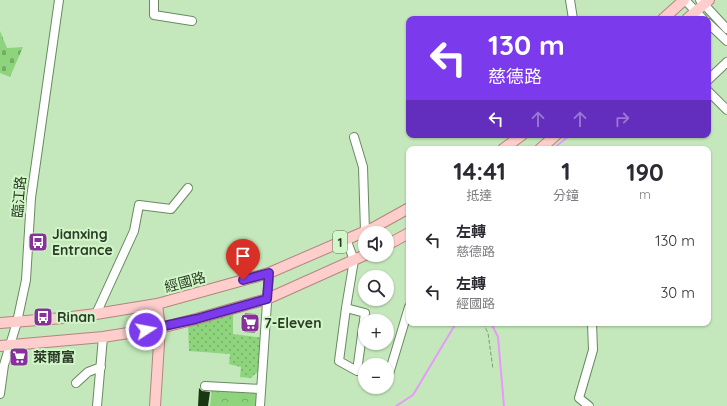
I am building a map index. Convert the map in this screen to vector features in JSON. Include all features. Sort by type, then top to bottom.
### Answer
[{"type":"main road","points":[[666,16],[685,0]]},
{"type":"main road","points":[[690,16],[704,2]]},
{"type":"main road","points":[[507,146],[518,138]]},
{"type":"main road","points":[[543,146],[553,138]]},
{"type":"main road","name":"經國路","points":[[375,226],[406,210]]},
{"type":"main road","name":"經國路","points":[[0,323],[96,314],[157,304],[269,273],[358,234]]},
{"type":"main road","points":[[394,241],[406,235]]},
{"type":"main road","name":"1","points":[[0,346],[103,337],[160,328],[267,299],[358,258]]},
{"type":"main road","points":[[155,406],[160,328],[157,304]]},
{"type":"street","name":"臨江路","points":[[0,394],[4,365],[11,346],[26,280],[31,198],[59,0]]},
{"type":"street","points":[[154,0],[154,15],[192,21]]},
{"type":"street","points":[[570,0],[573,16]]},
{"type":"street","points":[[685,0],[700,16]]},
{"type":"street","points":[[704,2],[727,29]]},
{"type":"street","points":[[711,26],[727,41]]},
{"type":"street","points":[[711,77],[727,62]]},
{"type":"street","points":[[711,94],[727,110]]},
{"type":"street","points":[[354,137],[363,167],[365,226]]},
{"type":"street","points":[[96,314],[134,231],[139,205],[171,209],[188,188]]},
{"type":"street","points":[[346,239],[354,260],[346,308],[339,360],[357,371],[365,313],[346,308]]},
{"type":"street","points":[[260,406],[269,273]]},
{"type":"street","points":[[394,358],[406,317]]},
{"type":"street","points":[[589,406],[579,398],[593,350],[592,326]]},
{"type":"street","points":[[97,405],[103,337]]},
{"type":"street","points":[[76,382],[88,372],[101,366]]},
{"type":"street","points":[[205,386],[261,390]]},
{"type":"path","points":[[484,326],[488,333],[493,369]]},
{"type":"green space","points":[[0,31],[7,48],[23,47],[10,77],[0,73]]},
{"type":"green space","points":[[233,309],[233,334],[264,338],[262,370],[251,378],[240,377],[241,367],[229,364],[230,354],[189,351],[188,321]]},
{"type":"green space","points":[[212,389],[257,392],[256,406],[210,406]]},
{"type":"building","name":"7-Eleven","points":[[245,313],[257,314],[255,333],[243,332]]},
{"type":"building","points":[[199,388],[202,391],[210,392],[208,406],[198,406]]},
{"type":"waterway","points":[[557,146],[566,138]]},
{"type":"waterway","points":[[396,406],[413,395],[454,326]]},
{"type":"waterway","points":[[492,326],[498,337],[504,406]]},
{"type":"place","name":"Jianxing Entrance","points":[[38,242]]},
{"type":"place","name":"Rinan","points":[[43,317]]},
{"type":"place","name":"7-Eleven","points":[[250,323]]},
{"type":"place","name":"萊爾富","points":[[19,357]]},
{"type":"route","points":[[146,330],[196,319],[267,299],[269,273],[243,280]]}]
